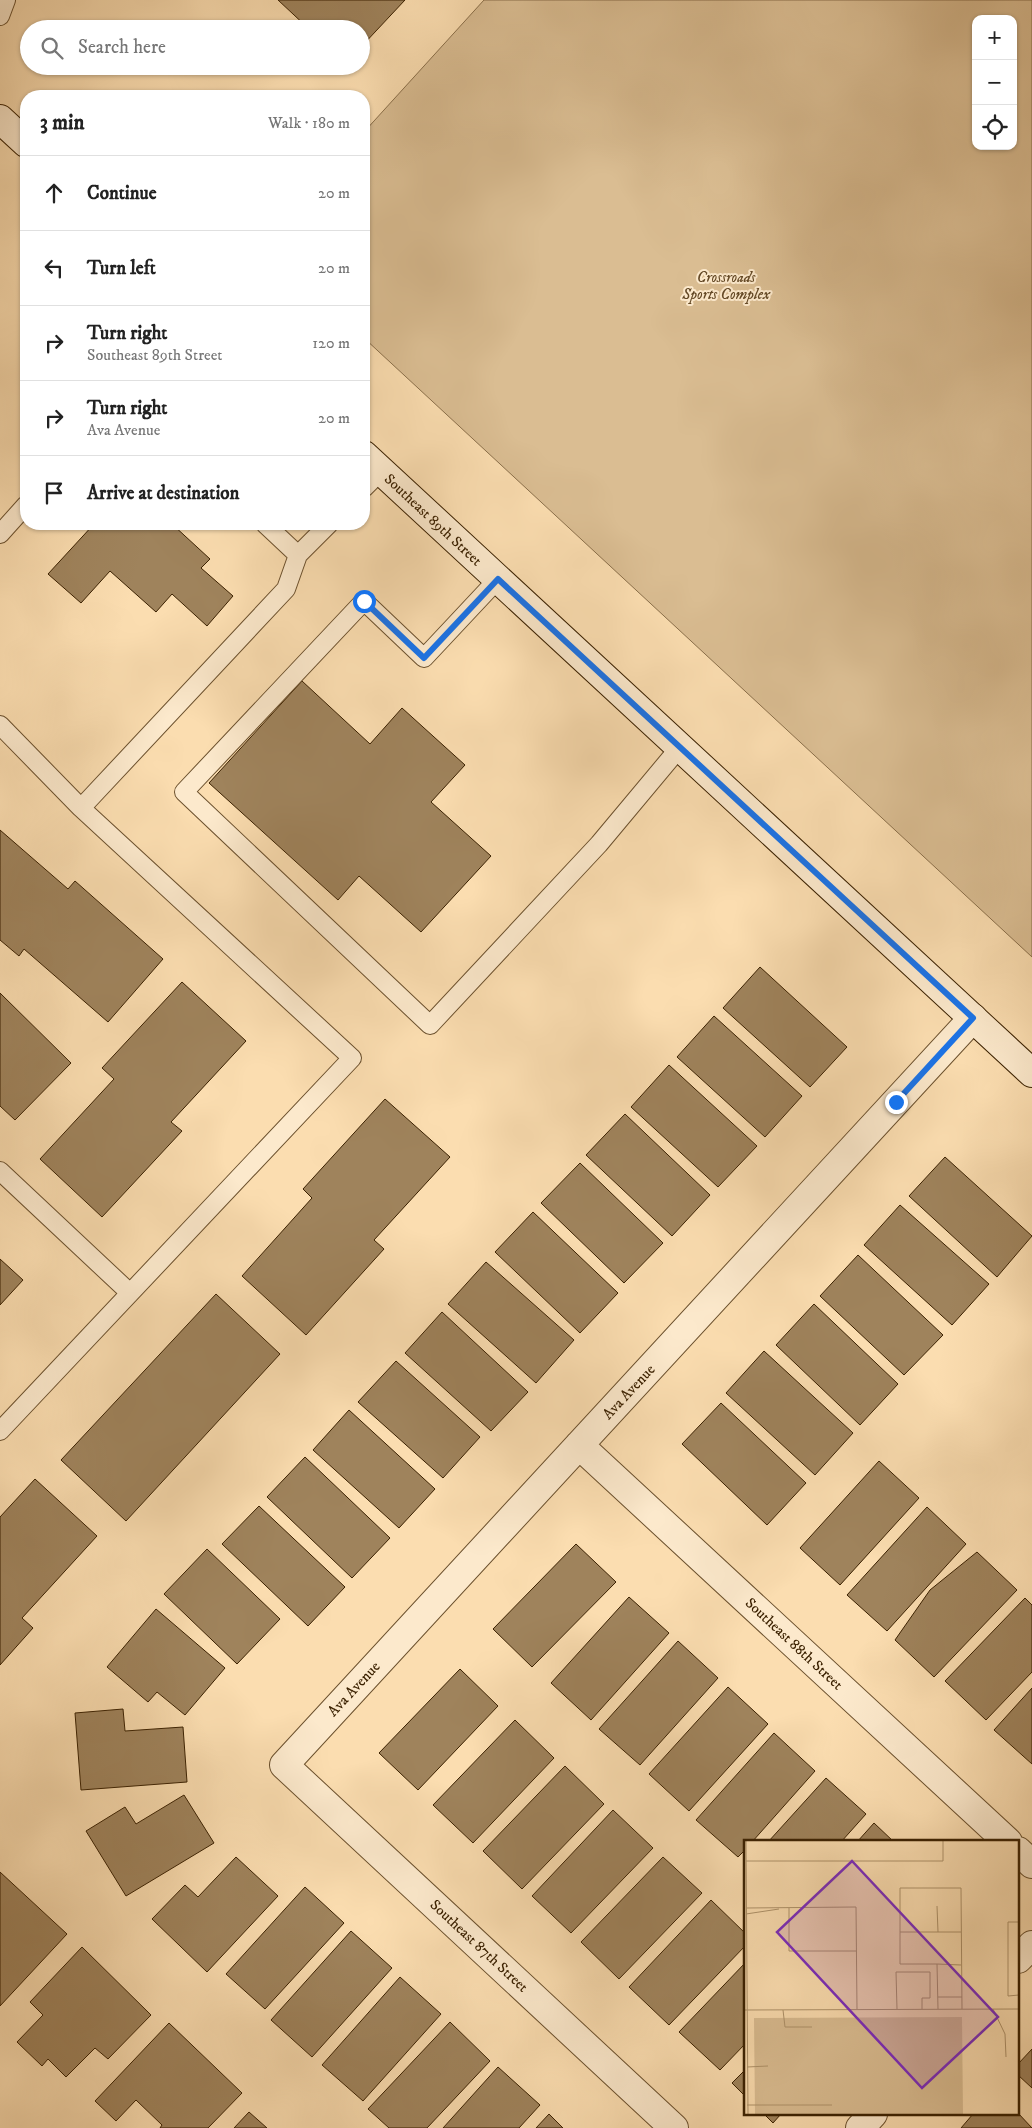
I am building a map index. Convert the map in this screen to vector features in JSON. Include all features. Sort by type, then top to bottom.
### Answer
[{"type":"street","points":[[0,119],[20,137]]},
{"type":"street","name":"Southeast 89th Street","points":[[370,472],[498,579],[1032,1073]]},
{"type":"street","name":"Ava Avenue","points":[[284,1765],[973,1018]]},
{"type":"street","name":"Southeast 88th Street","points":[[579,1445],[1006,1840]]},
{"type":"street","name":"Southeast 87th Street","points":[[284,1765],[674,2128]]},
{"type":"street","points":[[1020,1853],[1032,1864]]},
{"type":"street","points":[[1020,1957],[1032,1945]]},
{"type":"street","points":[[860,2128],[871,2116]]},
{"type":"lane","points":[[0,16],[6,0]]},
{"type":"lane","points":[[0,534],[20,512]]},
{"type":"lane","points":[[272,530],[298,554]]},
{"type":"lane","points":[[82,808],[286,589],[298,554],[323,530]]},
{"type":"lane","points":[[498,579],[424,658],[364,601],[184,792],[430,1025],[599,844],[680,747]]},
{"type":"lane","points":[[0,725],[82,808],[352,1058],[0,1431]]},
{"type":"lane","points":[[0,1170],[130,1292]]},
{"type":"green space","name":"Crossroads Sports Complex","points":[[484,0],[1032,0],[1032,957],[370,344],[370,125]]},
{"type":"building","points":[[278,0],[405,0],[370,37],[370,20],[299,20]]},
{"type":"building","points":[[88,530],[179,530],[210,559],[201,568],[233,596],[207,626],[172,594],[156,612],[110,571],[81,603],[48,574]]},
{"type":"building","points":[[302,681],[370,744],[402,708],[465,765],[431,802],[491,856],[421,932],[359,876],[338,900],[209,783]]},
{"type":"building","points":[[0,830],[68,889],[75,881],[163,959],[108,1022],[24,949],[19,956],[0,940]]},
{"type":"building","points":[[760,967],[847,1047],[810,1087],[723,1008]]},
{"type":"building","points":[[182,982],[246,1041],[171,1122],[182,1131],[102,1217],[40,1159],[114,1079],[102,1068]]},
{"type":"building","points":[[0,993],[71,1063],[15,1120],[0,1106]]},
{"type":"building","points":[[714,1016],[802,1096],[765,1137],[677,1057]]},
{"type":"building","points":[[669,1065],[757,1146],[718,1187],[631,1107]]},
{"type":"building","points":[[385,1099],[450,1157],[374,1240],[384,1249],[306,1335],[242,1276],[312,1198],[303,1189]]},
{"type":"building","points":[[625,1114],[710,1195],[672,1236],[586,1155]]},
{"type":"building","points":[[945,1157],[1032,1236],[997,1277],[909,1196]]},
{"type":"building","points":[[580,1163],[663,1243],[624,1283],[541,1203]]},
{"type":"building","points":[[900,1205],[989,1284],[952,1325],[864,1245]]},
{"type":"building","points":[[533,1212],[618,1293],[580,1333],[495,1252]]},
{"type":"building","points":[[858,1255],[943,1335],[904,1375],[820,1296]]},
{"type":"building","points":[[0,1259],[23,1280],[0,1305]]},
{"type":"building","points":[[486,1262],[574,1340],[536,1383],[448,1304]]},
{"type":"building","points":[[216,1294],[280,1354],[126,1521],[61,1460]]},
{"type":"building","points":[[814,1304],[898,1384],[860,1425],[776,1345]]},
{"type":"building","points":[[442,1312],[528,1392],[491,1431],[405,1353]]},
{"type":"building","points":[[764,1351],[853,1433],[815,1475],[726,1393]]},
{"type":"building","points":[[396,1361],[480,1437],[443,1478],[358,1402]]},
{"type":"building","points":[[721,1403],[806,1483],[767,1525],[682,1444]]},
{"type":"building","points":[[349,1410],[435,1489],[399,1528],[313,1450]]},
{"type":"building","points":[[305,1457],[390,1538],[352,1578],[267,1497]]},
{"type":"building","points":[[879,1461],[919,1498],[840,1585],[800,1548]]},
{"type":"building","points":[[35,1479],[97,1536],[22,1618],[33,1628],[0,1665],[0,1517]]},
{"type":"building","points":[[259,1506],[345,1587],[308,1626],[222,1544]]},
{"type":"building","points":[[927,1507],[966,1544],[887,1631],[847,1595]]},
{"type":"building","points":[[576,1544],[616,1582],[532,1667],[493,1629]]},
{"type":"building","points":[[207,1549],[280,1619],[237,1664],[164,1594]]},
{"type":"building","points":[[977,1552],[1017,1590],[934,1677],[895,1640],[930,1590]]},
{"type":"building","points":[[629,1597],[669,1633],[591,1720],[551,1683]]},
{"type":"building","points":[[1025,1598],[1032,1605],[1032,1672],[986,1720],[945,1681]]},
{"type":"building","points":[[156,1609],[225,1668],[185,1715],[157,1692],[148,1702],[107,1667]]},
{"type":"building","points":[[678,1641],[718,1678],[640,1765],[599,1729]]},
{"type":"building","points":[[460,1669],[498,1706],[418,1790],[379,1753]]},
{"type":"building","points":[[728,1687],[768,1724],[689,1811],[649,1774]]},
{"type":"building","points":[[1032,1688],[1032,1764],[994,1730]]},
{"type":"building","points":[[123,1709],[125,1731],[183,1727],[187,1782],[81,1790],[75,1713]]},
{"type":"building","points":[[515,1720],[554,1758],[473,1843],[433,1805]]},
{"type":"building","points":[[774,1733],[815,1771],[754,1840],[744,1840],[744,1851],[738,1857],[696,1820]]},
{"type":"building","points":[[565,1766],[604,1804],[522,1889],[483,1851]]},
{"type":"building","points":[[826,1778],[866,1814],[843,1840],[770,1840]]},
{"type":"building","points":[[184,1795],[214,1843],[126,1896],[86,1831],[125,1807],[136,1824]]},
{"type":"building","points":[[613,1810],[653,1848],[571,1933],[532,1896]]},
{"type":"building","points":[[874,1823],[892,1840],[859,1840]]},
{"type":"building","points":[[236,1857],[278,1896],[207,1972],[152,1919],[185,1885],[198,1897]]},
{"type":"building","points":[[663,1857],[702,1893],[619,1979],[581,1942]]},
{"type":"building","points":[[0,1872],[67,1934],[0,2006]]},
{"type":"building","points":[[305,1887],[344,1923],[265,2009],[226,1974]]},
{"type":"building","points":[[711,1900],[744,1932],[744,1947],[669,2025],[629,1987]]},
{"type":"building","points":[[351,1931],[392,1968],[312,2057],[271,2020]]},
{"type":"building","points":[[82,1947],[151,2015],[108,2059],[95,2048],[66,2077],[48,2059],[42,2066],[17,2042],[43,2015],[30,2002]]},
{"type":"building","points":[[744,1964],[744,2045],[720,2070],[679,2032]]},
{"type":"building","points":[[400,1977],[441,2014],[363,2101],[322,2065]]},
{"type":"building","points":[[450,2022],[490,2061],[427,2128],[389,2128],[368,2109]]},
{"type":"building","points":[[169,2023],[242,2093],[208,2128],[160,2128],[162,2125],[136,2100],[116,2121],[95,2101]]},
{"type":"building","points":[[1032,2049],[1032,2088],[1020,2077],[1020,2062]]},
{"type":"building","points":[[498,2067],[540,2105],[519,2128],[443,2128]]},
{"type":"building","points":[[744,2071],[744,2095],[732,2083]]},
{"type":"building","points":[[249,2112],[267,2128],[234,2128]]},
{"type":"building","points":[[549,2114],[563,2128],[536,2128]]},
{"type":"building","points":[[1020,2115],[1032,2128],[961,2128],[971,2116]]},
{"type":"building","points":[[766,2116],[779,2116],[773,2123]]},
{"type":"route","points":[[364,601],[424,658],[498,579],[973,1018],[896,1102]]}]
